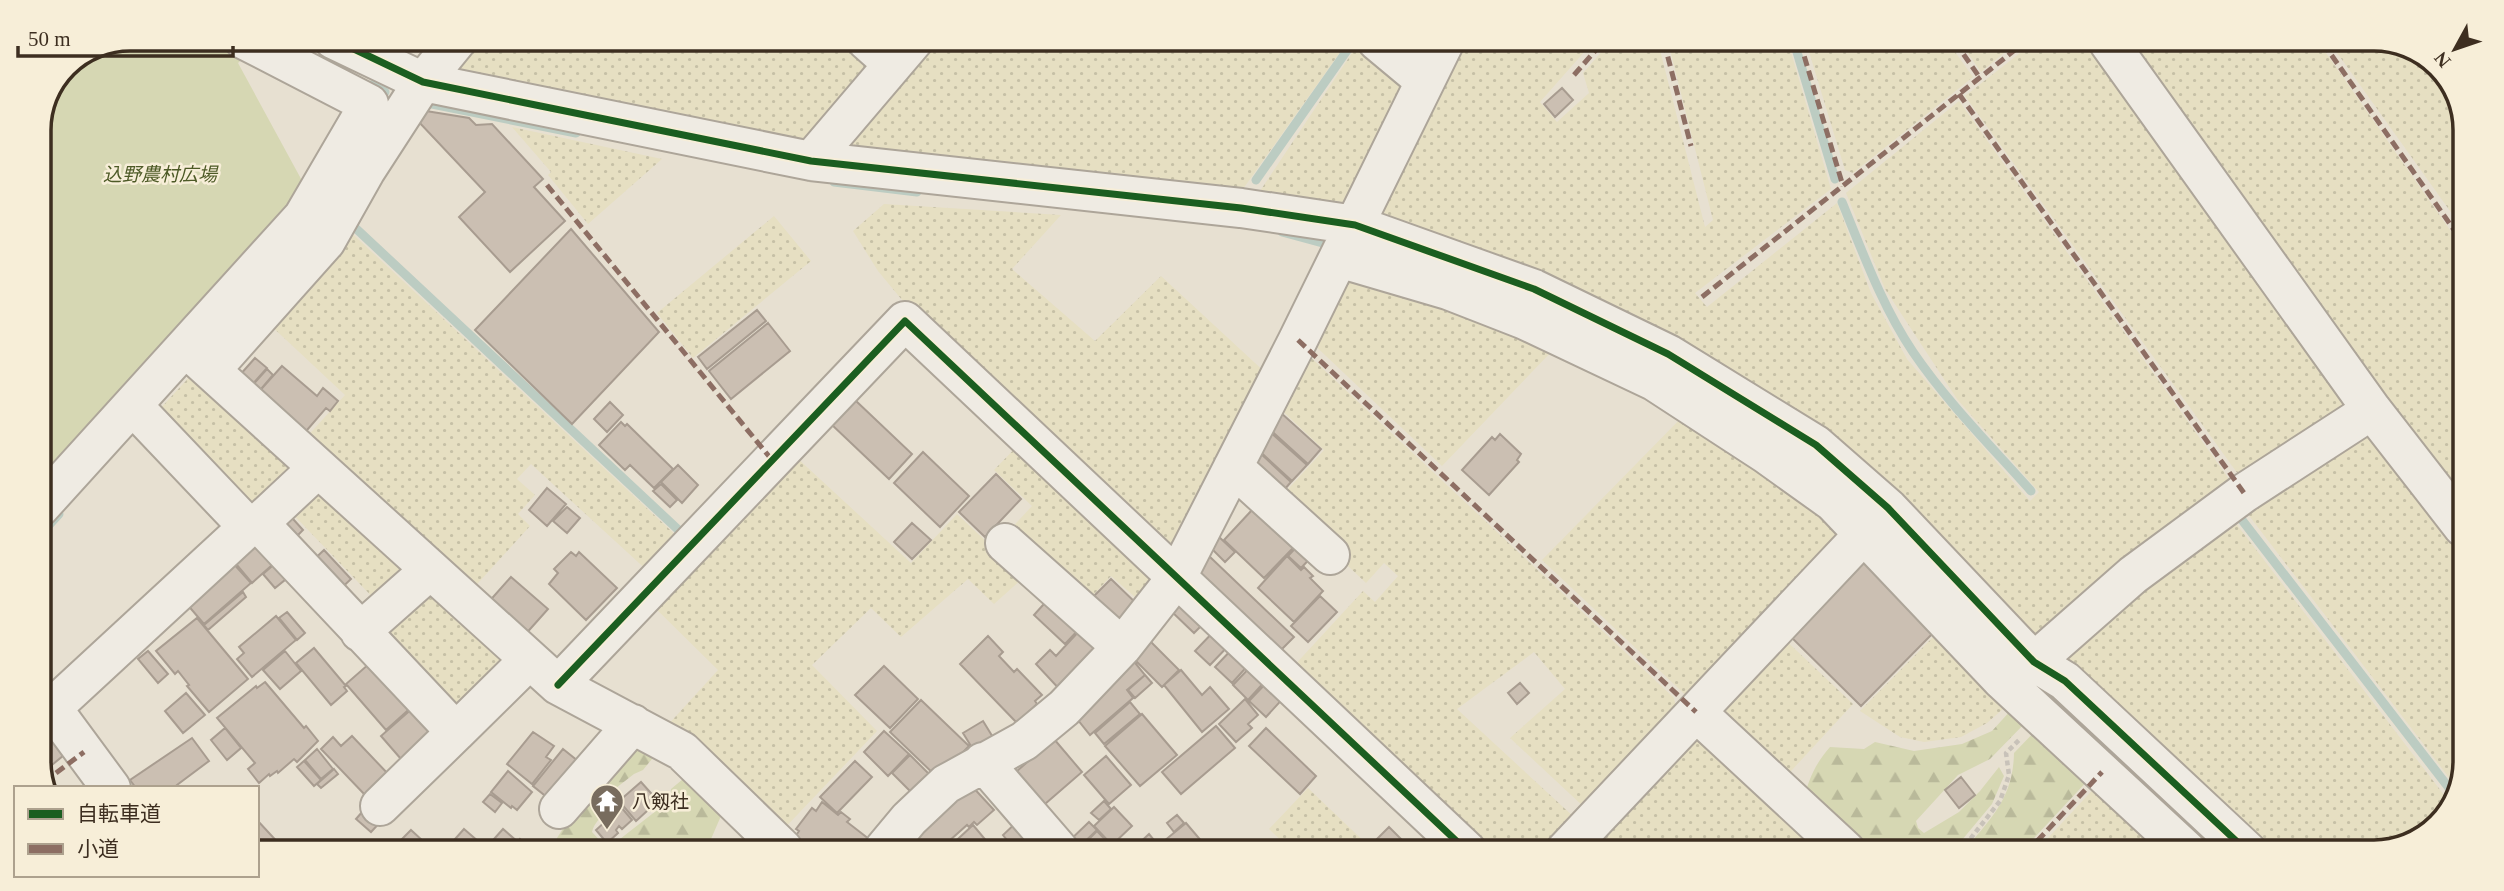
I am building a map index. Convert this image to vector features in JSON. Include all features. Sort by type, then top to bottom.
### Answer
[{"type":"street","points":[[198,359],[303,216],[369,104],[266,51]]},
{"type":"street","points":[[358,51],[423,82],[811,161],[1241,208],[1347,242],[1534,289],[1668,354],[1816,444],[2001,679],[2175,840]]},
{"type":"street","points":[[398,51],[423,82]]},
{"type":"street","points":[[51,495],[133,406],[198,359],[326,241],[366,170],[423,82],[448,51]]},
{"type":"street","points":[[811,161],[889,51]]},
{"type":"street","points":[[1389,51],[1424,81]]},
{"type":"street","points":[[892,840],[909,819],[946,784],[1024,741],[1064,708],[1122,647],[1177,577],[1347,242],[1440,51]]},
{"type":"street","points":[[2115,51],[2372,410],[2453,507]]},
{"type":"street","points":[[558,685],[905,321],[1455,840]]},
{"type":"street","points":[[198,359],[558,685],[682,751],[774,840]]},
{"type":"street","points":[[133,406],[254,525],[456,732]]},
{"type":"street","points":[[2034,662],[2133,575],[2244,492],[2372,410]]},
{"type":"street","points":[[1233,467],[1330,555]]},
{"type":"street","points":[[51,690],[254,525],[318,468]]},
{"type":"street","points":[[1876,521],[2034,662],[2065,681],[2235,840]]},
{"type":"street","points":[[1575,840],[1876,521]]},
{"type":"street","points":[[1005,542],[1122,647]]},
{"type":"street","points":[[360,632],[430,570]]},
{"type":"street","points":[[380,807],[529,660]]},
{"type":"street","points":[[51,704],[110,786]]},
{"type":"street","points":[[1696,712],[1834,840]]},
{"type":"street","points":[[559,809],[633,724]]},
{"type":"street","points":[[984,762],[1050,840]]},
{"type":"path","points":[[1969,840],[2000,801],[2009,775],[2006,753],[2042,717]]},
{"type":"shaded area","points":[[461,51],[869,51],[878,59],[817,143],[450,75]]},
{"type":"shaded area","points":[[917,51],[1341,51],[1243,189],[841,153]]},
{"type":"shaded area","points":[[1353,51],[1373,51],[1408,79],[1342,213],[1260,191]]},
{"type":"shaded area","points":[[1458,51],[1585,51],[1540,102],[1557,122],[1589,93],[1583,73],[1602,51],[1660,51],[1705,227],[1713,220],[1670,51],[1791,51],[1831,189],[1695,293],[1707,307],[1837,203],[1871,293],[1907,359],[2030,501],[2039,492],[1957,399],[1885,289],[1846,193],[1959,101],[2234,486],[2035,644],[1375,214]]},
{"type":"shaded area","points":[[1809,51],[1954,51],[1973,77],[1853,173],[1845,170]]},
{"type":"shaded area","points":[[1966,51],[2006,51],[1981,72]]},
{"type":"shaded area","points":[[2022,51],[2107,51],[2361,404],[2243,481],[1965,96]]},
{"type":"shaded area","points":[[2125,51],[2325,51],[2453,234],[2453,487]]},
{"type":"shaded area","points":[[2336,51],[2385,51],[2414,61],[2420,66],[2420,84],[2438,84],[2443,90],[2453,125],[2453,215]]},
{"type":"shaded area","points":[[512,127],[662,159],[588,224],[548,175],[551,172]]},
{"type":"shaded area","points":[[884,204],[1061,215],[1012,269],[1095,341],[1161,276],[1268,375],[1177,556],[907,306],[878,271],[853,231]]},
{"type":"shaded area","points":[[774,216],[811,261],[693,358],[657,313]]},
{"type":"shaded area","points":[[344,226],[682,541],[651,574],[531,464],[517,479],[535,495],[518,514],[530,526],[469,593],[303,441],[345,395],[267,322]]},
{"type":"shaded area","points":[[1343,269],[1555,348],[1442,466],[1307,338]]},
{"type":"shaded area","points":[[1305,352],[1674,698],[1676,708],[1585,808],[1510,738],[1565,689],[1534,652],[1457,709],[1575,818],[1555,840],[1473,840],[1291,669],[1363,591],[1375,602],[1398,576],[1384,563],[1366,583],[1278,500],[1324,450],[1274,403]]},
{"type":"shaded area","points":[[194,372],[304,473],[256,518],[158,411]]},
{"type":"shaded area","points":[[1686,413],[1852,536],[1693,702],[1542,560]]},
{"type":"shaded area","points":[[2367,429],[2453,529],[2451,780],[2244,509]]},
{"type":"shaded area","points":[[1022,441],[1166,574],[1144,605],[1111,576],[1084,605],[1007,533],[1032,506],[994,470]]},
{"type":"shaded area","points":[[795,456],[911,563],[957,514],[1024,577],[994,604],[968,579],[901,637],[871,608],[812,665],[877,731],[780,833],[666,727],[718,670],[648,601]]},
{"type":"shaded area","points":[[315,480],[413,571],[381,606],[285,506]]},
{"type":"shaded area","points":[[2231,517],[2445,796],[2426,821],[2395,838],[2262,840],[2059,654]]},
{"type":"shaded area","points":[[435,588],[515,661],[456,722],[369,635]]},
{"type":"shaded area","points":[[1942,628],[2012,701],[1987,723],[1961,737],[1924,742],[1900,737],[1860,711]]},
{"type":"shaded area","points":[[1778,633],[1853,704],[1780,783],[1708,714]]},
{"type":"shaded area","points":[[1698,721],[1826,840],[1586,840]]},
{"type":"shaded area","points":[[2099,783],[2160,840],[2046,840]]},
{"type":"shaded area","points":[[1308,788],[1363,840],[1281,840],[1269,829]]},
{"type":"green space","name":"込野農村広場","points":[[242,51],[247,54],[238,63],[306,188],[51,475],[51,130],[57,99],[74,74],[86,64],[114,52]]},
{"type":"green space","points":[[2012,709],[2028,720],[1990,759],[1958,775],[1916,821],[1918,828],[1924,833],[1959,812],[1999,767],[2004,776],[1992,804],[1962,840],[1843,840],[1803,803],[1813,773],[1830,747],[1864,749],[1875,742],[1914,751],[1962,744],[1992,731]]},
{"type":"green space","points":[[2039,727],[2091,777],[2032,840],[1973,840],[2005,796],[2013,769],[2014,753]]},
{"type":"green space","points":[[633,745],[656,754],[643,770],[616,788],[613,803],[592,832],[599,840],[557,840],[571,816]]},
{"type":"green space","points":[[683,779],[724,809],[711,839],[619,840],[670,800],[671,789]]},
{"type":"building","points":[[1562,88],[1573,100],[1555,117],[1544,104]]},
{"type":"building","points":[[426,111],[469,118],[476,125],[492,124],[543,179],[534,187],[565,221],[510,272],[459,217],[485,192],[417,120]]},
{"type":"building","points":[[571,229],[659,332],[572,424],[475,330]]},
{"type":"building","points":[[757,310],[766,321],[707,369],[698,357]]},
{"type":"building","points":[[768,323],[790,351],[731,399],[709,371]]},
{"type":"building","points":[[255,358],[267,368],[251,386],[239,376]]},
{"type":"building","points":[[282,366],[317,396],[323,388],[338,401],[330,411],[326,408],[301,437],[255,396]]},
{"type":"building","points":[[267,369],[273,375],[256,395],[249,389]]},
{"type":"building","points":[[855,400],[912,454],[889,479],[831,424]]},
{"type":"building","points":[[610,402],[623,415],[607,432],[594,419]]},
{"type":"building","points":[[1280,412],[1321,449],[1308,464],[1266,426]]},
{"type":"building","points":[[621,422],[625,426],[627,424],[673,469],[654,488],[630,465],[625,470],[599,445]]},
{"type":"building","points":[[1268,430],[1307,465],[1292,481],[1254,446]]},
{"type":"building","points":[[1500,434],[1521,454],[1517,460],[1519,462],[1489,495],[1462,470],[1492,437],[1495,440]]},
{"type":"building","points":[[923,452],[969,496],[940,527],[894,483]]},
{"type":"building","points":[[1259,452],[1291,482],[1278,497],[1245,467]]},
{"type":"building","points":[[678,465],[698,485],[682,503],[661,482]]},
{"type":"building","points":[[996,474],[1021,499],[985,537],[959,512]]},
{"type":"building","points":[[661,484],[677,500],[670,507],[653,491]]},
{"type":"building","points":[[547,488],[566,504],[547,526],[529,510]]},
{"type":"building","points":[[567,507],[580,518],[567,533],[553,521]]},
{"type":"building","points":[[284,509],[303,530],[294,539],[274,518]]},
{"type":"building","points":[[1252,510],[1293,548],[1264,578],[1224,540]]},
{"type":"building","points":[[912,523],[931,540],[912,559],[894,542]]},
{"type":"building","points":[[259,533],[280,558],[252,583],[231,558]]},
{"type":"building","points":[[1217,535],[1235,552],[1225,562],[1208,545]]},
{"type":"building","points":[[1304,539],[1317,551],[1301,568],[1288,556]]},
{"type":"building","points":[[324,550],[351,579],[333,596],[306,567]]},
{"type":"building","points":[[571,552],[576,556],[579,552],[617,588],[586,620],[549,584],[558,573],[554,569]]},
{"type":"building","points":[[1861,552],[1938,628],[1861,706],[1784,630]]},
{"type":"building","points":[[1209,556],[1294,637],[1278,653],[1193,573]]},
{"type":"building","points":[[1287,556],[1301,570],[1304,567],[1313,576],[1310,578],[1323,591],[1294,622],[1258,588]]},
{"type":"building","points":[[279,560],[291,575],[275,588],[263,574]]},
{"type":"building","points":[[232,562],[251,583],[204,624],[186,603]]},
{"type":"building","points":[[511,577],[548,609],[523,637],[486,605]]},
{"type":"building","points":[[1111,579],[1139,606],[1119,628],[1090,600]]},
{"type":"building","points":[[243,592],[246,597],[208,630],[204,625]]},
{"type":"building","points":[[1052,595],[1083,625],[1065,644],[1034,615]]},
{"type":"building","points":[[1320,596],[1337,612],[1308,642],[1291,626]]},
{"type":"building","points":[[1184,597],[1208,619],[1194,633],[1171,611]]},
{"type":"building","points":[[287,612],[305,633],[297,640],[279,618]]},
{"type":"building","points":[[276,616],[296,640],[252,677],[237,659],[244,653],[239,647]]},
{"type":"building","points":[[197,618],[248,679],[209,712],[178,671],[175,674],[156,651]]},
{"type":"building","points":[[1219,626],[1233,641],[1210,665],[1195,651]]},
{"type":"building","points":[[1081,629],[1103,650],[1063,693],[1036,664],[1050,650],[1056,656]]},
{"type":"building","points":[[988,636],[1003,652],[999,656],[1014,672],[1017,669],[1042,695],[1035,701],[1037,704],[1017,723],[960,664]]},
{"type":"building","points":[[1149,640],[1179,670],[1162,687],[1132,657]]},
{"type":"building","points":[[1236,645],[1252,661],[1232,683],[1215,667]]},
{"type":"building","points":[[314,648],[346,686],[344,687],[347,691],[331,705],[296,663]]},
{"type":"building","points":[[148,651],[168,674],[158,683],[138,659]]},
{"type":"building","points":[[285,651],[301,671],[280,689],[263,670]]},
{"type":"building","points":[[1132,659],[1145,675],[1127,690],[1133,698],[1090,735],[1074,715]]},
{"type":"building","points":[[1255,662],[1269,677],[1248,700],[1233,685]]},
{"type":"building","points":[[370,663],[415,704],[386,730],[346,684]]},
{"type":"building","points":[[884,666],[918,699],[890,728],[855,695]]},
{"type":"building","points":[[1181,670],[1202,695],[1210,687],[1229,709],[1202,732],[1164,685]]},
{"type":"building","points":[[1145,675],[1152,683],[1135,698],[1128,690]]},
{"type":"building","points":[[1271,678],[1287,694],[1266,717],[1249,701]]},
{"type":"building","points":[[265,682],[318,741],[297,762],[294,759],[278,773],[269,774],[259,783],[248,769],[255,763],[217,718],[256,686],[257,688]]},
{"type":"building","points":[[1520,683],[1529,693],[1517,704],[1508,693]]},
{"type":"building","points":[[186,693],[205,715],[183,733],[165,711]]},
{"type":"building","points":[[1245,699],[1258,715],[1248,724],[1252,728],[1236,742],[1219,724]]},
{"type":"building","points":[[921,700],[969,746],[938,778],[890,732]]},
{"type":"building","points":[[1130,702],[1140,714],[1104,744],[1095,733]]},
{"type":"building","points":[[415,706],[436,729],[401,759],[381,736]]},
{"type":"building","points":[[1142,714],[1177,755],[1140,786],[1105,746]]},
{"type":"building","points":[[983,721],[994,739],[974,751],[963,733]]},
{"type":"building","points":[[1216,726],[1235,748],[1181,794],[1162,772]]},
{"type":"building","points":[[225,728],[241,748],[227,760],[211,740]]},
{"type":"building","points":[[1266,728],[1316,776],[1300,794],[1249,746]]},
{"type":"building","points":[[884,731],[909,754],[888,776],[864,752]]},
{"type":"building","points":[[533,732],[554,746],[546,757],[551,760],[532,784],[507,764]]},
{"type":"building","points":[[352,736],[390,776],[367,797],[321,749],[333,737],[341,746]]},
{"type":"building","points":[[192,738],[209,761],[178,786],[134,786],[130,780]]},
{"type":"building","points":[[51,739],[64,755],[51,766]]},
{"type":"building","points":[[1054,739],[1082,772],[1038,810],[1010,777]]},
{"type":"building","points":[[317,749],[333,769],[321,779],[305,760]]},
{"type":"building","points":[[563,749],[583,765],[553,802],[533,786]]},
{"type":"building","points":[[910,755],[930,775],[912,793],[892,773]]},
{"type":"building","points":[[1106,756],[1131,785],[1109,804],[1084,775]]},
{"type":"building","points":[[304,761],[321,780],[314,786],[297,767]]},
{"type":"building","points":[[855,761],[872,777],[837,813],[820,797]]},
{"type":"building","points":[[334,769],[338,774],[321,788],[317,784]]},
{"type":"building","points":[[508,771],[532,792],[517,810],[491,792]]},
{"type":"building","points":[[1961,777],[1975,795],[1959,808],[1945,790]]},
{"type":"building","points":[[641,782],[658,801],[636,821],[619,801]]},
{"type":"building","points":[[969,783],[994,810],[977,825],[974,822],[969,827],[967,825],[950,840],[918,840],[911,832]]},
{"type":"building","points":[[490,794],[502,803],[495,812],[483,802]]},
{"type":"building","points":[[1104,801],[1111,809],[1099,820],[1091,813]]},
{"type":"building","points":[[822,802],[838,815],[841,812],[850,819],[847,822],[870,840],[793,840],[799,831],[796,829],[812,808],[816,811]]},
{"type":"building","points":[[369,804],[384,818],[371,832],[356,819]]},
{"type":"building","points":[[621,807],[632,820],[622,829],[619,826],[616,830],[618,833],[610,840],[604,840],[596,830],[607,820],[609,822],[613,819],[611,816]]},
{"type":"building","points":[[1114,807],[1132,826],[1117,840],[1107,840],[1094,826]]},
{"type":"building","points":[[1177,815],[1184,823],[1174,832],[1167,823]]},
{"type":"building","points":[[1019,820],[1036,839],[1007,840],[1003,835]]},
{"type":"building","points":[[259,822],[276,840],[259,840]]},
{"type":"building","points":[[1089,822],[1097,830],[1086,840],[1070,840]]},
{"type":"building","points":[[1186,823],[1200,840],[1165,840]]},
{"type":"building","points":[[973,825],[986,840],[957,840]]},
{"type":"building","points":[[1389,827],[1402,840],[1376,840]]},
{"type":"building","points":[[464,829],[477,840],[454,840]]},
{"type":"building","points":[[503,829],[516,840],[493,840]]},
{"type":"building","points":[[411,830],[422,840],[403,840]]},
{"type":"building","points":[[1097,831],[1106,840],[1088,840]]},
{"type":"building","points":[[1149,834],[1154,840],[1143,840]]},
{"type":"waterway","points":[[1256,180],[1347,51]]},
{"type":"waterway","points":[[1797,51],[1835,179]]},
{"type":"waterway","points":[[371,85],[385,92]]},
{"type":"waterway","points":[[427,103],[576,133]]},
{"type":"waterway","points":[[834,182],[917,192]]},
{"type":"waterway","points":[[1842,202],[1882,298],[1913,352],[1955,406],[2031,491]]},
{"type":"waterway","points":[[349,222],[686,537]]},
{"type":"waterway","points":[[1282,232],[1330,245]]},
{"type":"waterway","points":[[51,523],[59,514]]},
{"type":"waterway","points":[[2242,520],[2449,788]]},
{"type":"marked path","points":[[1574,75],[1595,51]]},
{"type":"marked path","points":[[1666,51],[1691,146]]},
{"type":"marked path","points":[[1803,51],[1843,186]]},
{"type":"marked path","points":[[1961,51],[1980,78]]},
{"type":"marked path","points":[[1702,297],[2014,51]]},
{"type":"marked path","points":[[2329,51],[2453,228]]},
{"type":"marked path","points":[[1959,94],[2244,493]]},
{"type":"marked path","points":[[547,185],[772,460]]},
{"type":"marked path","points":[[1298,340],[1696,712]]},
{"type":"marked path","points":[[52,776],[84,752]]},
{"type":"marked path","points":[[2038,840],[2102,772]]},
{"type":"cycle path","points":[[358,51],[423,82],[811,161],[1241,208],[1355,225],[1534,289],[1668,354],[1816,445],[1888,508],[2034,662],[2065,681],[2235,840]]},
{"type":"cycle path","points":[[558,685],[905,321],[1455,840]]},
{"type":"place","name":"八剱社","points":[[607,831]]}]
